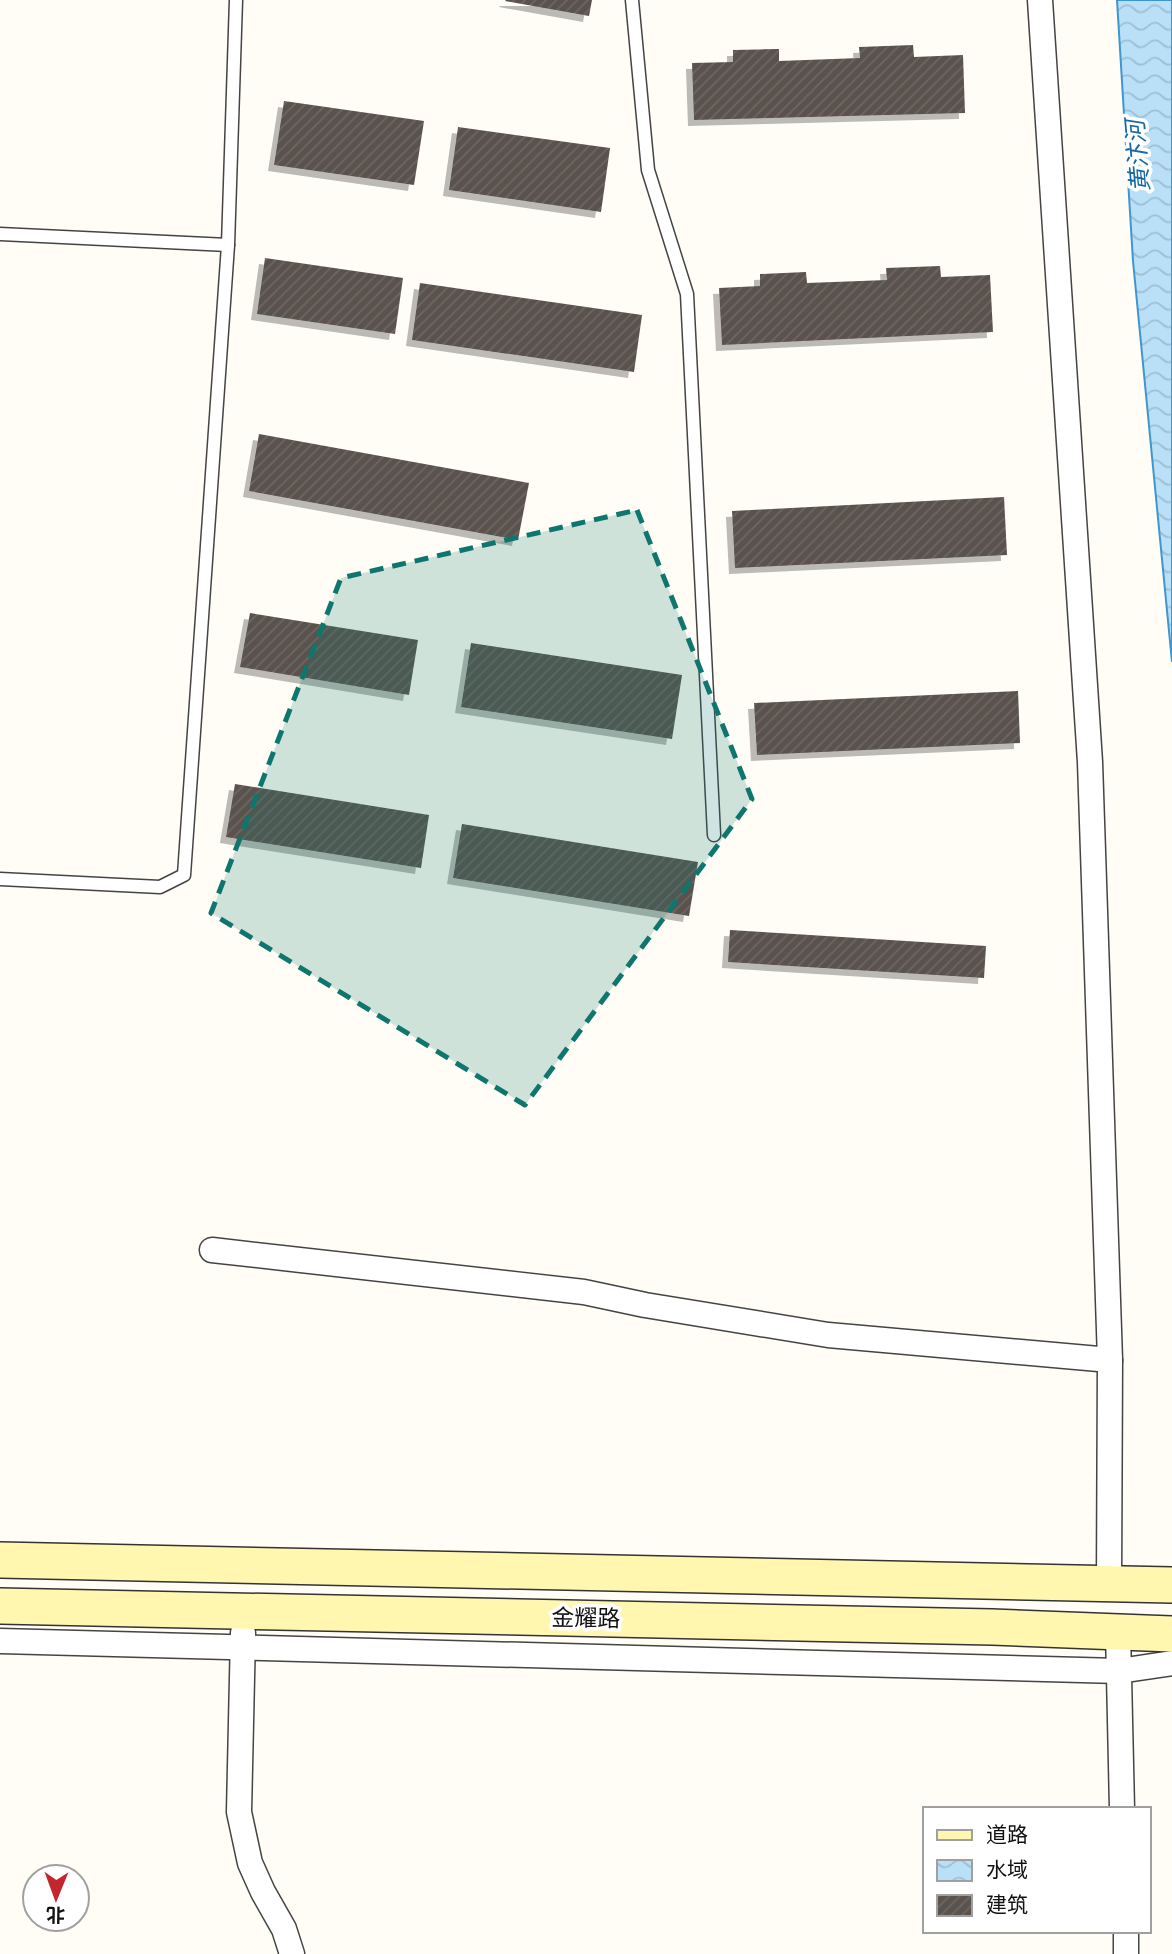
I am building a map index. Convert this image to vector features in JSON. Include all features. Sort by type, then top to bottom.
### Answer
[{"type":"main road","name":"金耀路","points":[[0,1560],[1172,1586]]},
{"type":"main road","name":"金耀路","points":[[0,1606],[992,1626],[1172,1634]]},
{"type":"street","points":[[1040,0],[1090,762],[1110,1360],[1109,1584]]},
{"type":"street","points":[[212,1250],[584,1292],[645,1305],[828,1335],[1110,1360]]},
{"type":"street","points":[[243,1611],[239,1812],[250,1863],[284,1929],[292,1954]]},
{"type":"street","points":[[1118,1631],[1122,1807]]},
{"type":"street","points":[[0,1641],[1119,1671],[1172,1663]]},
{"type":"street","points":[[1126,1933],[1126,1954]]},
{"type":"lane","points":[[0,879],[160,887],[184,875],[228,246],[236,0]]},
{"type":"lane","points":[[632,0],[648,170],[687,294],[714,835]]},
{"type":"lane","points":[[0,234],[228,246]]},
{"type":"highlighted area","points":[[637,510],[752,799],[525,1105],[211,913],[341,578]]},
{"type":"water","name":"黄汴河","points":[[1117,0],[1172,0],[1172,662],[1133,261]]},
{"type":"building","points":[[506,0],[592,0],[589,16]]},
{"type":"building","points":[[913,45],[914,57],[963,55],[965,113],[694,120],[692,63],[733,62],[733,50],[779,49],[779,61],[860,58],[859,47]]},
{"type":"building","points":[[284,101],[424,121],[414,185],[274,165]]},
{"type":"building","points":[[458,127],[610,148],[601,212],[449,190]]},
{"type":"building","points":[[265,258],[403,278],[395,334],[257,314]]},
{"type":"building","points":[[940,266],[941,277],[990,275],[993,332],[722,345],[719,288],[760,286],[760,274],[806,272],[807,283],[887,280],[886,268]]},
{"type":"building","points":[[420,283],[642,315],[634,372],[412,340]]},
{"type":"building","points":[[259,434],[529,483],[518,540],[249,491]]},
{"type":"building","points":[[1004,497],[1007,555],[735,568],[732,511]]},
{"type":"building","points":[[250,613],[418,640],[409,695],[240,667]]},
{"type":"building","points":[[471,643],[682,675],[672,739],[461,707]]},
{"type":"building","points":[[1018,691],[1020,743],[757,755],[754,703]]},
{"type":"building","points":[[235,784],[429,815],[421,868],[226,837]]},
{"type":"building","points":[[462,824],[698,862],[689,916],[453,878]]},
{"type":"building","points":[[730,930],[986,946],[984,978],[728,962]]}]
